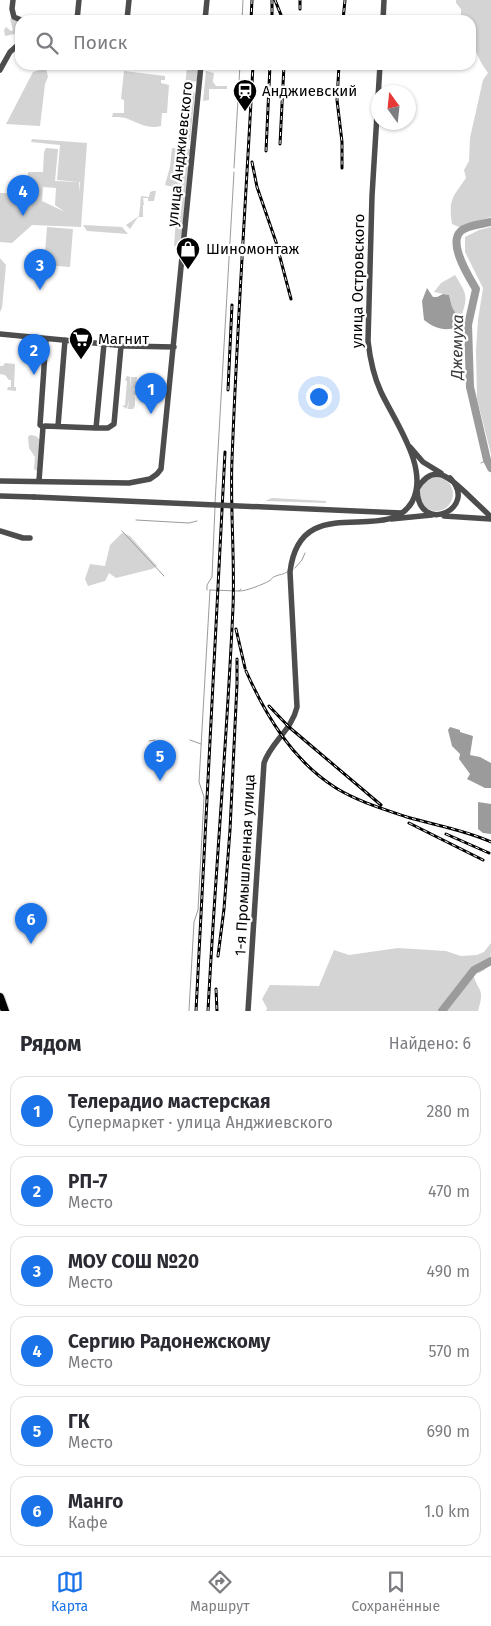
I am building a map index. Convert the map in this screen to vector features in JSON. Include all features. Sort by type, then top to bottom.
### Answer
[{"type":"highway","points":[[0,997],[5,1011]]},
{"type":"street","points":[[13,0],[12,14],[15,18]]},
{"type":"street","points":[[78,15],[79,0]]},
{"type":"street","points":[[128,15],[129,0]]},
{"type":"street","points":[[206,15],[207,0]]},
{"type":"street","points":[[383,15],[384,0]]},
{"type":"street","points":[[0,70],[10,52],[15,48]]},
{"type":"street","name":"улица Анджиевского","points":[[0,481],[128,483],[150,479],[158,474],[162,462],[201,70]]},
{"type":"street","name":"улица Островского","points":[[380,70],[372,196],[368,341],[370,362],[377,383],[415,463],[417,489]]},
{"type":"street","points":[[0,334],[121,346],[174,347]]},
{"type":"street","points":[[39,481],[43,427],[40,425],[46,339]]},
{"type":"street","points":[[58,426],[65,340]]},
{"type":"street","points":[[96,428],[104,344]]},
{"type":"street","points":[[43,427],[108,428],[114,424],[121,346]]},
{"type":"street","points":[[406,441],[423,462],[448,477],[491,518]]},
{"type":"street","points":[[386,519],[435,515],[448,512],[456,504],[458,492],[455,484],[448,477],[439,474],[431,475],[424,479],[412,501],[401,513]]},
{"type":"street","points":[[417,489],[420,505],[425,511],[435,515]]},
{"type":"street","points":[[0,496],[491,518]]},
{"type":"street","name":"1-я Промышленная улица","points":[[248,1011],[264,763],[267,753],[291,725],[297,707],[290,572],[292,555],[308,532],[321,526],[386,519],[401,513]]},
{"type":"street","points":[[0,531],[23,538],[30,538]]},
{"type":"shaded area","points":[[456,0],[491,0],[491,217],[459,227],[452,224],[451,203],[466,178],[464,170],[469,161],[470,138],[483,80],[488,73],[476,50],[476,15],[461,15],[461,9]]},
{"type":"shaded area","points":[[10,19],[15,19],[15,34],[5,36],[4,30],[6,27],[11,31],[13,30]]},
{"type":"shaded area","points":[[46,70],[48,77],[45,84],[40,126],[6,124],[33,72]]},
{"type":"shaded area","points":[[187,70],[198,70],[197,81],[191,82],[190,90],[195,93],[190,140],[181,140]]},
{"type":"shaded area","points":[[124,71],[165,76],[165,80],[161,80],[161,83],[169,85],[167,113],[162,113],[161,126],[148,126],[125,118],[112,117],[113,113],[124,113],[124,100],[121,99]]},
{"type":"shaded area","points":[[206,71],[214,73],[213,82],[216,86],[227,86],[227,89],[209,89],[209,100],[203,101]]},
{"type":"shaded area","points":[[32,139],[87,143],[81,227],[32,225],[12,243],[0,242],[0,193],[27,194],[27,188],[41,187],[27,186],[28,172],[43,172],[46,148],[58,149],[55,181],[79,182],[79,192],[80,182],[57,180],[60,145],[31,142]],"holes":[[[43,187],[56,188],[55,205],[65,212],[42,201]]]},
{"type":"shaded area","points":[[172,148],[190,149],[181,245],[174,246],[179,178],[177,199],[172,198],[173,187],[165,185],[170,167]]},
{"type":"shaded area","points":[[156,191],[154,201],[148,201],[148,198],[143,198],[143,217],[138,217],[130,229],[126,225],[139,216],[141,196],[149,197],[150,192]]},
{"type":"shaded area","points":[[83,225],[122,227],[128,234],[87,231]]},
{"type":"shaded area","points":[[47,227],[73,229],[70,267],[44,265]]},
{"type":"shaded area","points":[[491,227],[491,454],[477,399],[476,350],[483,288],[465,252],[465,237],[479,230]]},
{"type":"shaded area","points":[[0,258],[6,265],[0,312]]},
{"type":"shaded area","points":[[455,275],[465,296],[460,321],[452,307],[449,295],[434,292],[441,283]]},
{"type":"shaded area","points":[[427,288],[433,297],[443,294],[449,295],[452,307],[460,321],[456,328],[439,328],[424,320],[422,301]]},
{"type":"shaded area","points":[[5,363],[15,364],[14,387],[16,387],[16,391],[7,390],[8,387],[11,387],[11,380],[5,375],[0,374],[0,366],[3,366]]},
{"type":"shaded area","points":[[127,376],[130,377],[130,388],[131,377],[137,377],[136,388],[133,389],[136,395],[133,396],[135,397],[135,406],[133,409],[128,409],[129,399],[127,409],[122,406],[125,405],[127,381],[125,380]]},
{"type":"shaded area","points":[[30,435],[36,436],[40,440],[38,472],[34,469],[35,457],[29,448],[28,437]]},
{"type":"shaded area","points":[[436,477],[448,482],[453,494],[448,506],[436,511],[424,506],[419,494],[424,482]]},
{"type":"shaded area","points":[[272,498],[326,501],[326,503],[265,501]]},
{"type":"shaded area","points":[[122,533],[130,536],[157,566],[116,578],[109,573],[105,581],[88,586],[85,579],[90,564],[105,566],[110,545]]},
{"type":"shaded area","points":[[450,727],[473,736],[470,755],[480,757],[491,763],[491,788],[485,788],[467,779],[470,774],[459,759],[460,754],[452,746],[448,730]]},
{"type":"shaded area","points":[[478,802],[491,804],[491,834],[483,833],[478,829]]},
{"type":"shaded area","points":[[491,943],[491,955],[487,968],[473,974],[481,994],[478,1011],[266,1011],[267,1008],[262,999],[270,985],[319,986],[334,950],[349,955],[398,948],[446,951],[461,956],[477,955],[484,952]]},
{"type":"waterway","points":[[242,15],[243,0]]},
{"type":"waterway","points":[[234,168],[240,70]]},
{"type":"waterway","points":[[215,503],[234,172]]},
{"type":"waterway","name":"Джемуха","points":[[491,222],[464,229],[457,236],[456,243],[461,260],[476,289],[468,325],[470,387],[487,460],[491,468]]},
{"type":"waterway","name":"Джемуха","points":[[481,463],[487,460]]},
{"type":"waterway","points":[[207,590],[207,585],[212,577],[215,507]]},
{"type":"waterway","points":[[136,520],[189,523],[197,521]]},
{"type":"waterway","points":[[122,531],[164,576]]},
{"type":"waterway","points":[[295,568],[305,553]]},
{"type":"waterway","points":[[239,591],[259,586],[287,572]]},
{"type":"waterway","points":[[210,590],[239,591],[241,589]]},
{"type":"waterway","points":[[189,1011],[194,922],[198,910],[204,797],[199,782],[210,590]]},
{"type":"waterway","points":[[149,741],[155,740]]},
{"type":"waterway","points":[[190,740],[201,744]]},
{"type":"waterway","name":"Джемуха","points":[[442,1011],[474,970],[491,961]]},
{"type":"railway","points":[[251,15],[252,0]]},
{"type":"railway","points":[[272,0],[272,15]]},
{"type":"railway","points":[[275,0],[281,15]]},
{"type":"railway","points":[[300,0],[300,9]]},
{"type":"railway","points":[[344,15],[345,0]]},
{"type":"railway","points":[[208,1011],[233,607],[232,460],[253,70]]},
{"type":"railway","points":[[266,151],[270,70]]},
{"type":"railway","points":[[280,144],[284,70]]},
{"type":"railway","points":[[339,70],[337,100],[342,142],[342,168]]},
{"type":"railway","points":[[252,162],[257,187],[276,242],[291,299]]},
{"type":"railway","points":[[228,390],[232,305]]},
{"type":"railway","points":[[196,1011],[225,452]]},
{"type":"railway","points":[[236,629],[245,668]]},
{"type":"railway","points":[[218,956],[224,909],[230,830],[237,659]]},
{"type":"railway","points":[[246,671],[262,704],[282,736],[307,765],[336,788],[380,808],[471,834],[491,842]]},
{"type":"railway","points":[[269,706],[289,727],[381,805]]},
{"type":"railway","points":[[409,823],[483,860]]},
{"type":"railway","points":[[446,834],[489,853]]},
{"type":"railway","points":[[216,989],[217,1011]]},
{"type":"place","name":"Анджиевский","points":[[245,112]]},
{"type":"place","name":"Сергию Радонежскому","points":[[23,216]]},
{"type":"place","name":"Шиномонтаж","points":[[188,270]]},
{"type":"place","name":"МОУ СОШ №20","points":[[40,290]]},
{"type":"place","name":"Магнит","points":[[81,360]]},
{"type":"place","name":"РП-7","points":[[34,375]]},
{"type":"place","name":"Телерадио мастерская","points":[[151,414]]},
{"type":"place","name":"ГК","points":[[160,781]]},
{"type":"place","name":"Манго","points":[[31,944]]}]
